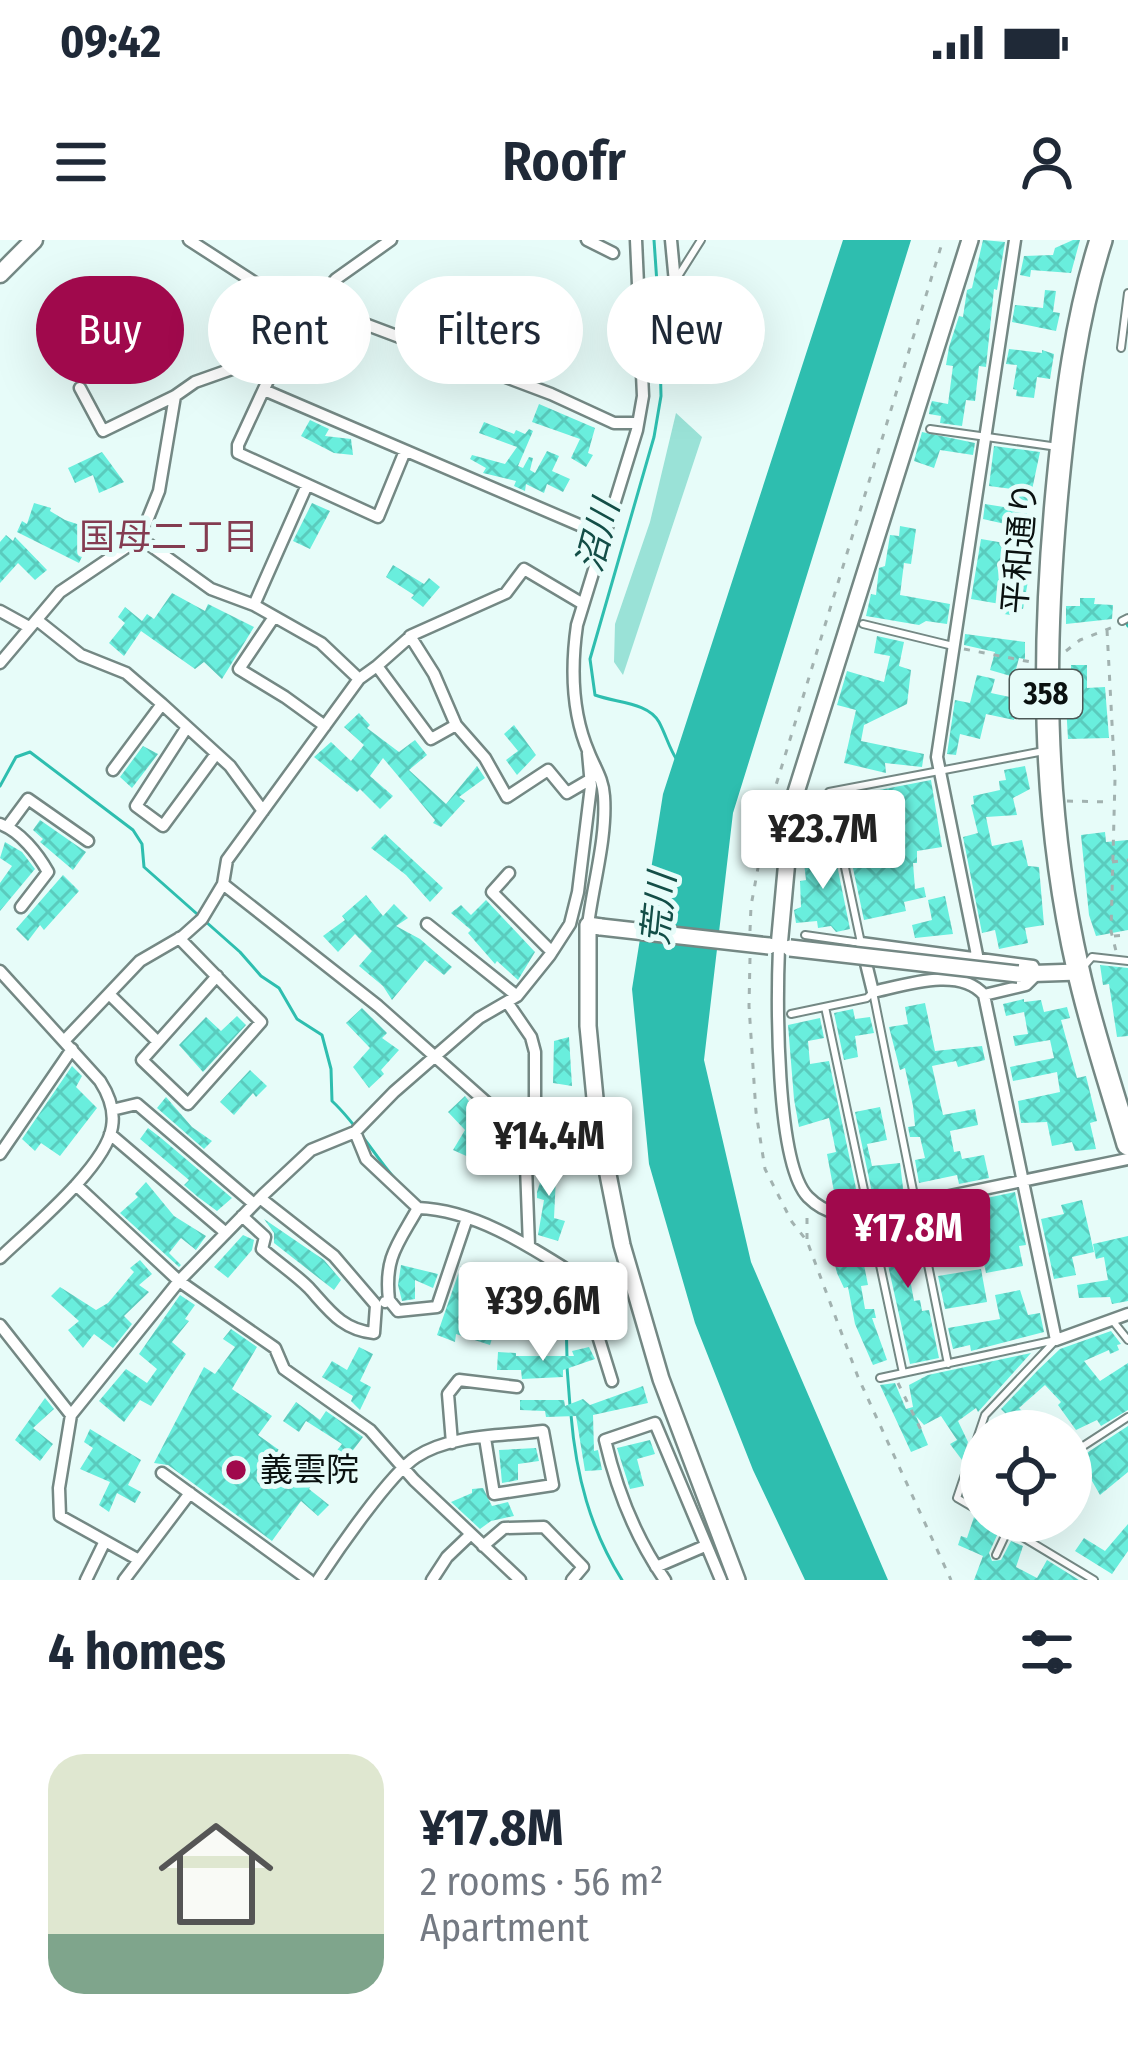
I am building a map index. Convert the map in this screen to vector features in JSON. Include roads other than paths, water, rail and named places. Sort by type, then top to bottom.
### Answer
[{"type":"highway","name":"平和通り","points":[[1096,242],[1061,448],[1047,594],[1047,751],[1078,972],[1128,1144]]},
{"type":"main road","points":[[0,274],[34,240]]},
{"type":"street","points":[[189,240],[251,276]]},
{"type":"street","points":[[340,276],[391,240]]},
{"type":"street","points":[[587,240],[613,253]]},
{"type":"street","points":[[636,240],[638,276]]},
{"type":"street","points":[[671,240],[674,276]]},
{"type":"street","points":[[970,240],[792,805],[779,947],[778,1029],[795,1173],[808,1197],[836,1215],[868,1213],[1128,1159]]},
{"type":"street","points":[[978,960],[937,770],[1015,240]]},
{"type":"street","points":[[371,331],[551,394],[614,423],[638,422]]},
{"type":"street","points":[[80,388],[103,431],[208,377]]},
{"type":"street","points":[[266,384],[238,453],[378,517],[405,451]]},
{"type":"street","points":[[139,1560],[60,1516],[59,1488],[71,1415],[179,1281],[257,1201],[310,1150],[358,1128],[479,1018],[512,999],[570,924],[591,779],[572,658],[638,422],[643,384]]},
{"type":"street","points":[[264,391],[605,536]]},
{"type":"street","points":[[0,663],[60,592],[140,538],[159,491],[175,396]]},
{"type":"street","points":[[254,605],[307,485]]},
{"type":"street","points":[[140,538],[211,589],[254,605],[321,643],[359,679]]},
{"type":"street","points":[[0,1154],[68,1045],[109,994],[140,961],[179,938],[205,915],[224,884],[227,860],[359,679],[410,636],[506,593],[524,568],[584,604]]},
{"type":"street","points":[[0,611],[33,624],[81,655],[127,673],[216,754],[263,811]]},
{"type":"street","points":[[274,617],[238,669],[325,727]]},
{"type":"street","points":[[410,636],[434,674],[456,724],[485,758],[507,797],[548,770],[567,794],[591,779]]},
{"type":"street","points":[[377,666],[431,739],[456,724]]},
{"type":"street","points":[[113,770],[161,704]]},
{"type":"street","points":[[187,727],[136,806],[163,826],[216,754]]},
{"type":"street","points":[[588,753],[599,771],[604,794],[588,1026],[597,1119],[622,1245],[661,1379],[737,1580]]},
{"type":"street","points":[[21,907],[48,872],[41,859],[4,825],[28,799],[88,841]]},
{"type":"street","points":[[509,873],[492,892],[552,952]]},
{"type":"street","points":[[224,884],[378,1006],[531,1142]]},
{"type":"street","points":[[427,924],[512,999],[531,1037],[535,1136],[526,1166],[529,1242]]},
{"type":"street","points":[[594,926],[1018,974],[1078,972]]},
{"type":"street","points":[[179,938],[217,976],[261,1022],[188,1104],[142,1060],[217,976]]},
{"type":"street","points":[[1037,974],[1033,966],[861,943],[873,992],[932,979],[970,984],[984,995],[1056,1340],[1128,1314]]},
{"type":"street","points":[[0,971],[100,1081],[112,1111],[110,1134],[76,1185],[0,1258]]},
{"type":"street","points":[[984,995],[1026,985],[1037,974]]},
{"type":"street","points":[[109,994],[158,1042]]},
{"type":"street","points":[[112,1111],[137,1104],[334,1256],[382,1303],[398,1311],[436,1307],[466,1218]]},
{"type":"street","points":[[358,1128],[366,1159],[418,1208],[448,1209],[529,1242],[580,1277],[611,1382]]},
{"type":"street","points":[[110,1134],[226,1233]]},
{"type":"street","points":[[76,1185],[179,1281],[274,1348],[284,1369],[370,1430],[520,1580]]},
{"type":"street","points":[[242,1216],[265,1237],[262,1249],[309,1288],[326,1310],[350,1328],[374,1333],[389,1261],[418,1208]]},
{"type":"street","points":[[0,1325],[71,1415]]},
{"type":"street","points":[[452,1443],[448,1394],[459,1380],[517,1387]]},
{"type":"street","points":[[665,1580],[615,1485],[605,1440],[656,1424],[721,1580]]},
{"type":"street","points":[[162,1473],[313,1580],[415,1457],[452,1443],[485,1438],[543,1431],[553,1486],[494,1494],[485,1438]]},
{"type":"street","points":[[124,1580],[190,1493]]},
{"type":"street","points":[[483,1546],[504,1528],[544,1527],[583,1567],[572,1580]]},
{"type":"street","points":[[433,1580],[470,1535]]},
{"type":"street","points":[[86,1580],[105,1541]]},
{"type":"street","points":[[656,1567],[705,1546]]},
{"type":"lane","points":[[681,276],[701,240]]},
{"type":"lane","points":[[1121,348],[1128,293]]},
{"type":"lane","points":[[930,429],[1061,448]]},
{"type":"lane","points":[[863,625],[955,647]]},
{"type":"lane","points":[[805,935],[861,943],[829,791],[1047,751]]},
{"type":"lane","points":[[1078,972],[1092,957],[1123,960]]},
{"type":"lane","points":[[790,1014],[867,998],[873,992]]},
{"type":"lane","points":[[873,992],[948,1364]]},
{"type":"lane","points":[[825,1006],[898,1374]]},
{"type":"lane","points":[[1112,1320],[1128,1340]]},
{"type":"lane","points":[[880,1378],[1056,1340]]},
{"type":"lane","points":[[993,1410],[1056,1340]]},
{"type":"lane","points":[[1092,1440],[1128,1417]]},
{"type":"lane","points":[[996,1555],[1002,1542]]},
{"type":"lane","points":[[1037,1542],[1094,1580]]},
{"type":"water","name":"荒川","points":[[843,240],[911,240],[733,813],[704,1060],[751,1262],[888,1580],[805,1580],[753,1470],[695,1323],[649,1164],[632,989],[663,794]]},
{"type":"waterway","name":"沼川","points":[[654,240],[656,276]]},
{"type":"waterway","name":"沼川","points":[[661,384],[654,437],[590,659],[595,695],[654,715],[677,760]]},
{"type":"waterway","points":[[0,786],[16,757],[30,752],[133,830],[142,844],[144,867],[279,988],[297,1019],[322,1035],[331,1069],[332,1101],[396,1180]]},
{"type":"waterway","points":[[566,1318],[567,1358]]},
{"type":"waterway","points":[[567,1367],[570,1406]]},
{"type":"waterway","points":[[571,1415],[586,1501],[622,1580]]},
{"type":"place","name":"義雲院","points":[[236,1470]]},
{"type":"district","name":"国母二丁目","points":[[169,537]]}]
